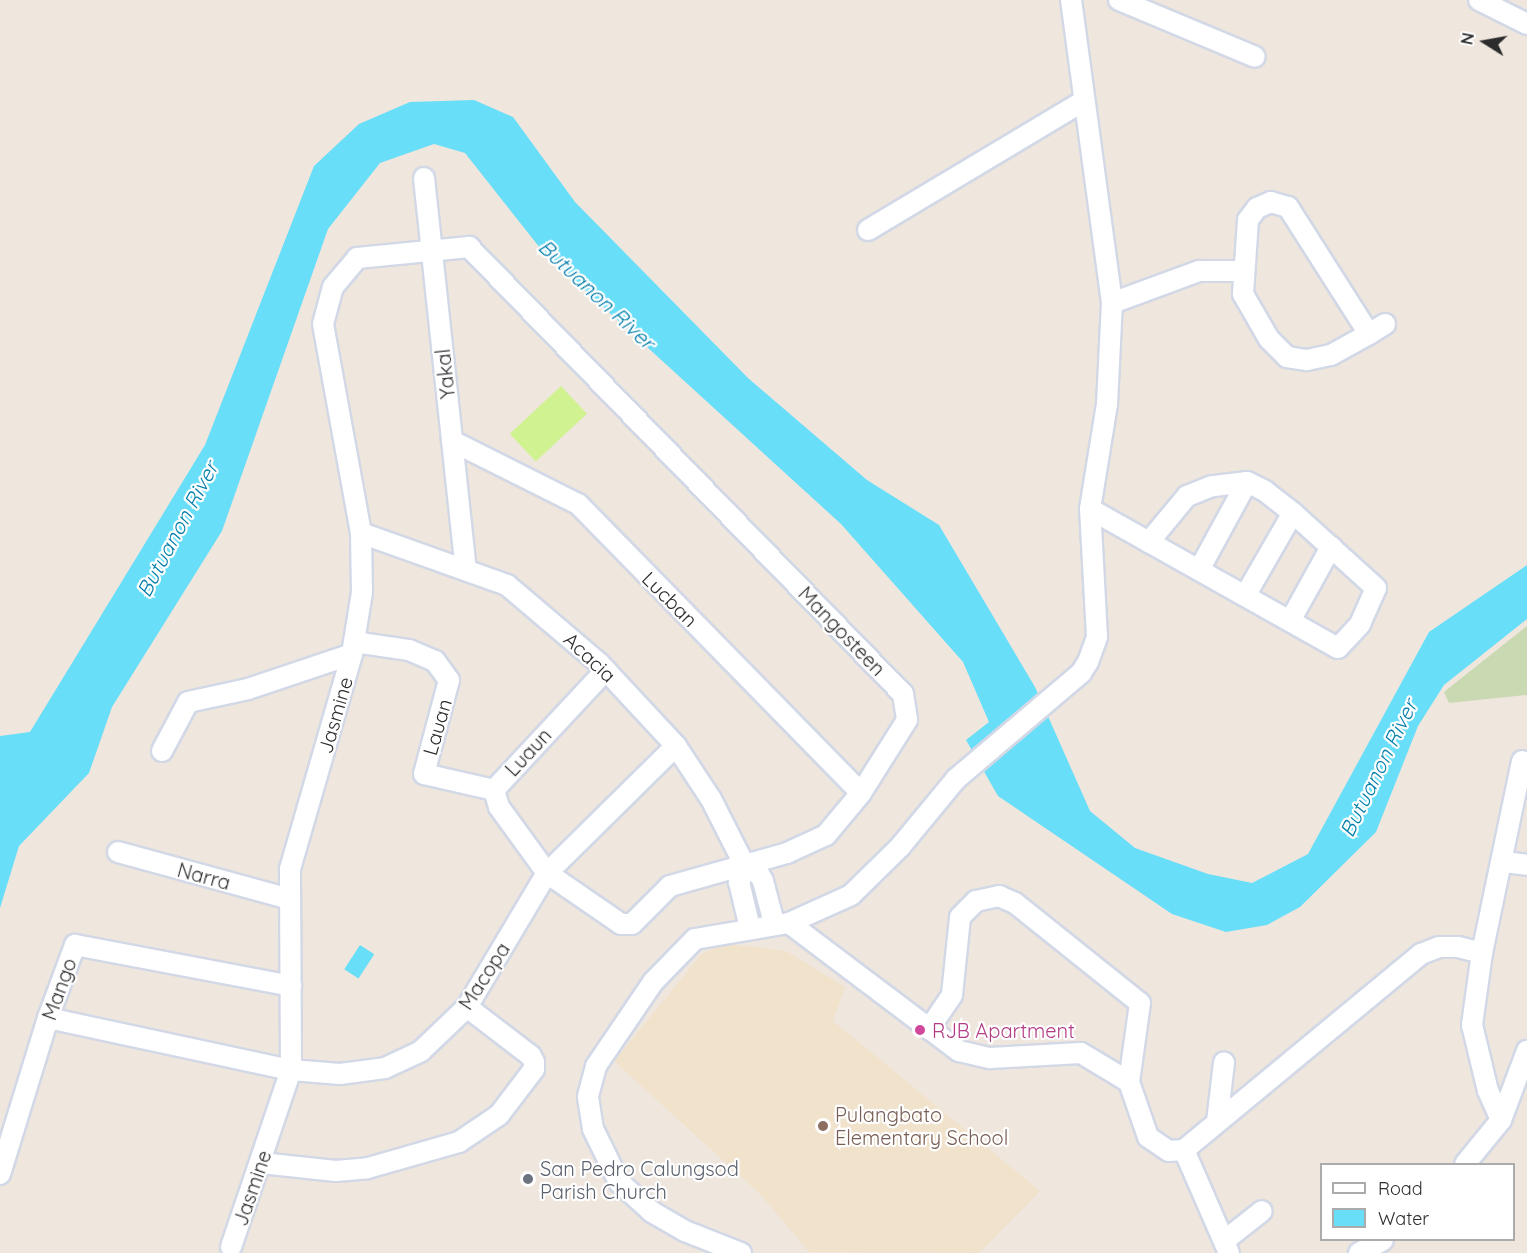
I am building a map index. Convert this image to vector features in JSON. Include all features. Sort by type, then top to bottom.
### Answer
[{"type":"street","points":[[741,1253],[685,1231],[626,1190],[603,1155],[593,1129],[588,1096],[596,1066],[668,964],[695,939],[782,923],[851,895],[900,847],[956,779],[1081,673],[1096,638],[1090,509],[1108,393],[1112,303],[1082,102],[1071,0]]},
{"type":"street","points":[[1119,0],[1255,57]]},
{"type":"street","points":[[1479,0],[1527,24]]},
{"type":"street","points":[[868,230],[1082,102]]},
{"type":"street","name":"Yakal","points":[[424,178],[466,569]]},
{"type":"street","points":[[1271,202],[1288,207],[1377,329],[1331,355],[1306,360],[1287,357],[1248,308],[1243,294],[1242,271],[1248,220],[1263,204],[1271,202]]},
{"type":"street","name":"Mangosteen","points":[[431,250],[469,247],[903,694],[907,720],[861,793],[826,835],[787,853],[670,886],[633,924],[621,924],[547,873]]},
{"type":"street","name":"Jasmine","points":[[231,1247],[291,1070],[290,869],[353,648],[362,592],[361,533],[323,324],[333,287],[357,258],[431,250]]},
{"type":"street","points":[[1112,303],[1199,271],[1242,271]]},
{"type":"street","name":"Lucban","points":[[452,441],[578,504],[861,793]]},
{"type":"street","points":[[1090,509],[1338,648],[1360,624],[1376,588],[1293,513],[1265,490],[1247,482],[1212,486],[1187,496],[1149,542]]},
{"type":"street","points":[[1198,570],[1247,482]]},
{"type":"street","points":[[1245,596],[1293,513]]},
{"type":"street","name":"Acacia","points":[[361,533],[507,585],[606,670],[676,746],[711,799],[745,866],[759,874],[782,923]]},
{"type":"street","points":[[1290,621],[1331,547]]},
{"type":"street","points":[[162,751],[188,702],[248,689],[353,648]]},
{"type":"street","name":"Lauan","points":[[353,648],[409,650],[435,661],[449,680],[424,774],[494,790]]},
{"type":"street","name":"Luaun","points":[[547,873],[499,807],[494,790],[606,670]]},
{"type":"street","name":"Macopa","points":[[48,1018],[291,1070],[340,1074],[385,1068],[421,1051],[467,1007],[547,873],[676,746]]},
{"type":"street","points":[[1501,1120],[1488,1091],[1472,1025],[1482,953],[1504,862],[1522,761]]},
{"type":"street","name":"Narra","points":[[118,852],[290,899]]},
{"type":"street","points":[[1504,862],[1527,865]]},
{"type":"street","points":[[745,866],[739,882],[750,928]]},
{"type":"street","points":[[929,1029],[952,995],[960,917],[976,901],[999,896],[1015,903],[1140,1003],[1129,1082],[1148,1137],[1170,1151],[1184,1150],[1421,954],[1439,947],[1458,947],[1482,953]]},
{"type":"street","points":[[782,923],[959,1051],[990,1058],[1081,1053],[1129,1082]]},
{"type":"street","name":"Mango","points":[[0,1174],[48,1018],[75,945],[291,986]]},
{"type":"street","points":[[261,1163],[336,1171],[368,1168],[459,1142],[499,1115],[534,1069],[534,1062],[531,1056],[467,1007]]},
{"type":"street","points":[[1466,1163],[1482,1148],[1501,1120],[1525,1060]]},
{"type":"street","points":[[1217,1122],[1224,1062]]},
{"type":"street","points":[[1184,1150],[1226,1247],[1262,1211]]},
{"type":"street","points":[[1359,1253],[1380,1241]]},
{"type":"shaded area","name":"Pulangbato Elementary School","points":[[721,943],[786,951],[845,987],[833,1021],[1040,1191],[979,1253],[809,1252],[761,1195],[614,1061],[701,955]]},
{"type":"green space","points":[[561,386],[587,414],[536,462],[510,434]]},
{"type":"green space","points":[[1527,626],[1527,695],[1449,703],[1444,692]]},
{"type":"water","name":"Butuanon River","points":[[474,100],[513,117],[575,202],[748,378],[867,480],[939,525],[1035,687],[1090,811],[1135,848],[1208,874],[1252,883],[1308,854],[1429,632],[1527,565],[1527,619],[1444,685],[1418,726],[1376,832],[1300,907],[1267,925],[1226,932],[1172,914],[998,796],[966,740],[989,722],[963,662],[841,524],[544,253],[465,153],[434,144],[380,163],[328,229],[222,531],[112,707],[89,773],[19,846],[0,908],[0,736],[30,732],[205,445],[314,166],[359,124],[410,102]]},
{"type":"water","points":[[360,945],[374,954],[358,979],[344,969]]},
{"type":"place","name":"RJB Apartment","points":[[920,1030]]},
{"type":"place","name":"Pulangbato Elementary School","points":[[823,1126]]},
{"type":"place","name":"San Pedro Calungsod Parish Church","points":[[528,1179]]}]
